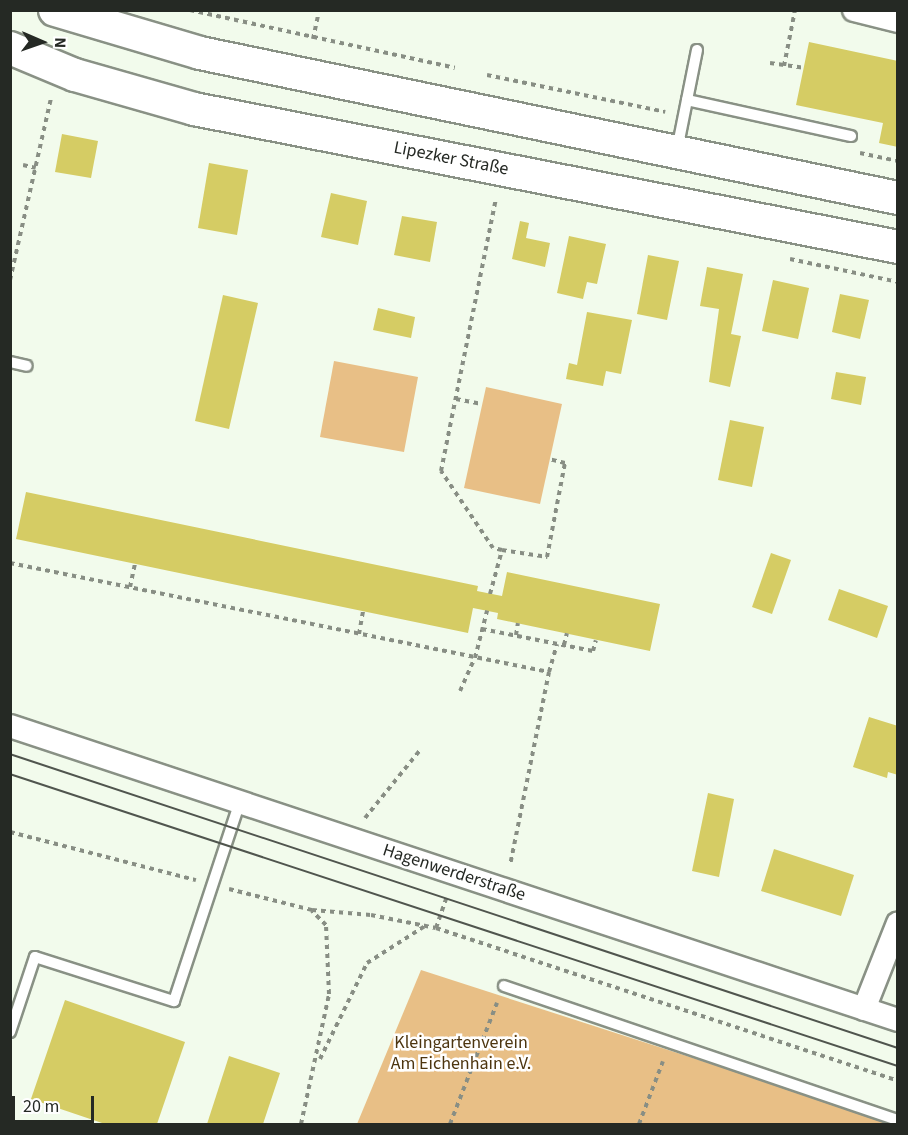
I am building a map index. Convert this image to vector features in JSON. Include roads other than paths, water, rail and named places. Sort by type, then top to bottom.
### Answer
[{"type":"main road","points":[[54,10],[200,52],[897,198]]},
{"type":"main road","name":"Lipezker Straße","points":[[10,48],[75,75],[194,109],[897,247]]},
{"type":"street","points":[[854,10],[897,21]]},
{"type":"street","name":"Hagenwerderstraße","points":[[10,726],[897,1020]]},
{"type":"street","points":[[864,1009],[897,923]]},
{"type":"lane","points":[[677,151],[697,50]]},
{"type":"lane","points":[[687,100],[851,136]]},
{"type":"lane","points":[[10,362],[27,366]]},
{"type":"lane","points":[[10,1032],[35,957],[174,1000],[240,802]]},
{"type":"lane","points":[[504,986],[671,1041],[897,1120]]},
{"type":"tram line","points":[[10,754],[898,1048]]},
{"type":"tram line","points":[[10,774],[898,1066]]},
{"type":"park label","name":"Kleingartenverein Am Eichenhain e.V.","points":[[461,1054]]}]
